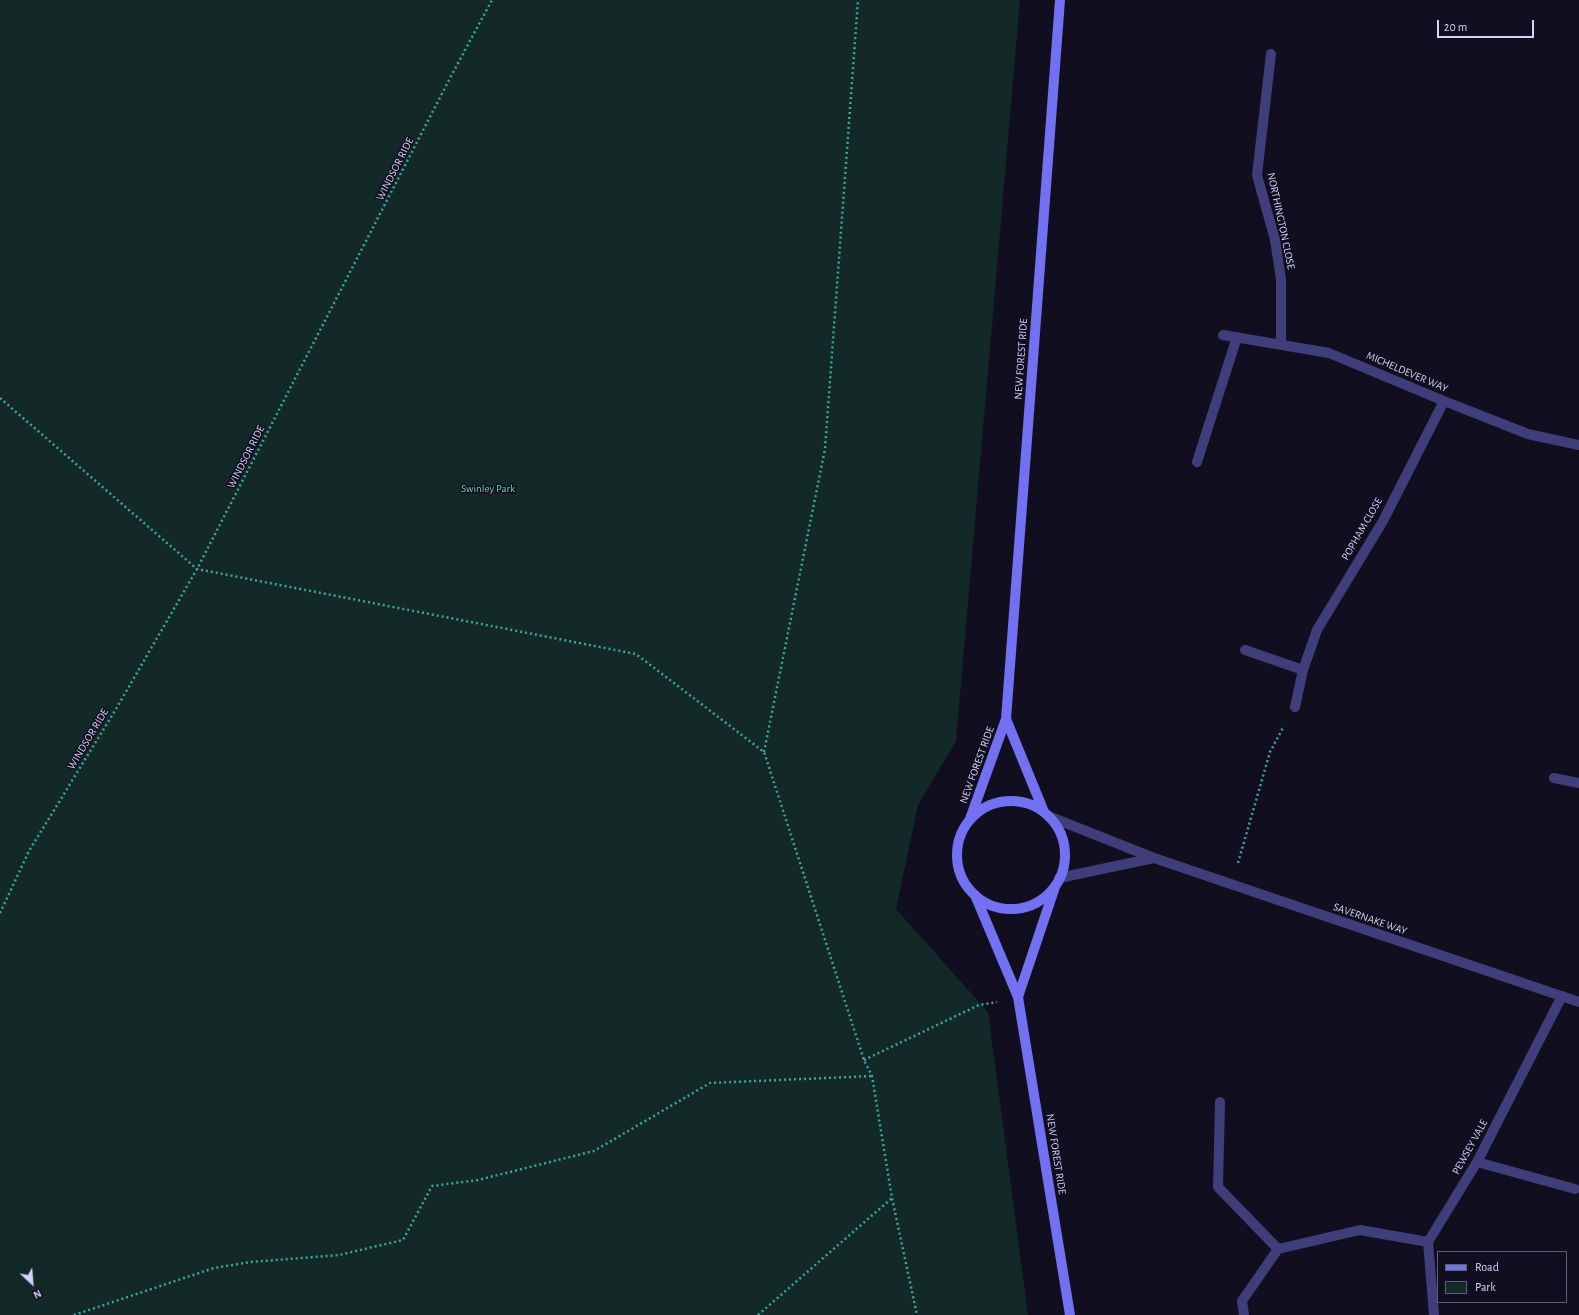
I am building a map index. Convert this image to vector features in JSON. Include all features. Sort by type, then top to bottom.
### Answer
[{"type":"main road","name":"NEW FOREST RIDE","points":[[1058,880],[1044,897],[1028,906],[1009,909],[990,905],[975,895],[964,882],[957,866],[957,849],[961,833],[970,819],[1006,719],[1060,0]]},
{"type":"main road","name":"NEW FOREST RIDE","points":[[1006,719],[1046,814],[1059,830],[1064,845],[1064,862],[1018,997]]},
{"type":"main road","name":"NEW FOREST RIDE","points":[[970,819],[983,808],[998,802],[1014,801],[1030,804],[1046,814]]},
{"type":"main road","name":"NEW FOREST RIDE","points":[[975,895],[1018,997],[1070,1315]]},
{"type":"street","name":"NORTHINGTON CLOSE","points":[[1271,54],[1257,175],[1275,240],[1281,279],[1281,345]]},
{"type":"street","name":"MICHELDEVER WAY","points":[[1223,335],[1329,353],[1528,434],[1579,445]]},
{"type":"street","points":[[1197,462],[1237,337]]},
{"type":"street","name":"POPHAM CLOSE","points":[[1296,707],[1303,670],[1317,630],[1382,521],[1444,401]]},
{"type":"street","points":[[1245,650],[1303,670]]},
{"type":"street","points":[[1554,778],[1579,783]]},
{"type":"street","name":"SAVERNAKE WAY","points":[[1046,814],[1154,858],[1579,1002]]},
{"type":"street","points":[[1058,880],[1154,858]]},
{"type":"street","name":"PEWSEY VALE","points":[[1428,1242],[1477,1162],[1562,996]]},
{"type":"street","points":[[1220,1102],[1218,1187],[1278,1249]]},
{"type":"street","points":[[1477,1162],[1575,1189]]},
{"type":"street","points":[[1244,1315],[1242,1301],[1278,1249],[1360,1230],[1428,1242],[1434,1315]]},
{"type":"path","name":"WINDSOR RIDE","points":[[0,913],[29,851],[116,709],[197,569],[450,78],[492,0]]},
{"type":"path","points":[[858,0],[825,449],[764,752],[864,1060],[872,1076],[892,1198],[917,1315]]},
{"type":"path","points":[[0,398],[197,569],[636,654],[764,752]]},
{"type":"path","points":[[1232,885],[1270,752],[1296,707]]},
{"type":"path","points":[[864,1060],[979,1006],[1018,997]]},
{"type":"path","points":[[74,1315],[214,1268],[251,1262],[339,1255],[403,1240],[432,1186],[478,1180],[594,1150],[710,1083],[872,1076]]},
{"type":"path","points":[[758,1315],[892,1198]]},
{"type":"green space","name":"Swinley Park","points":[[0,0],[1020,0],[956,741],[918,805],[896,909],[988,1012],[1028,1315],[0,1315]]}]
